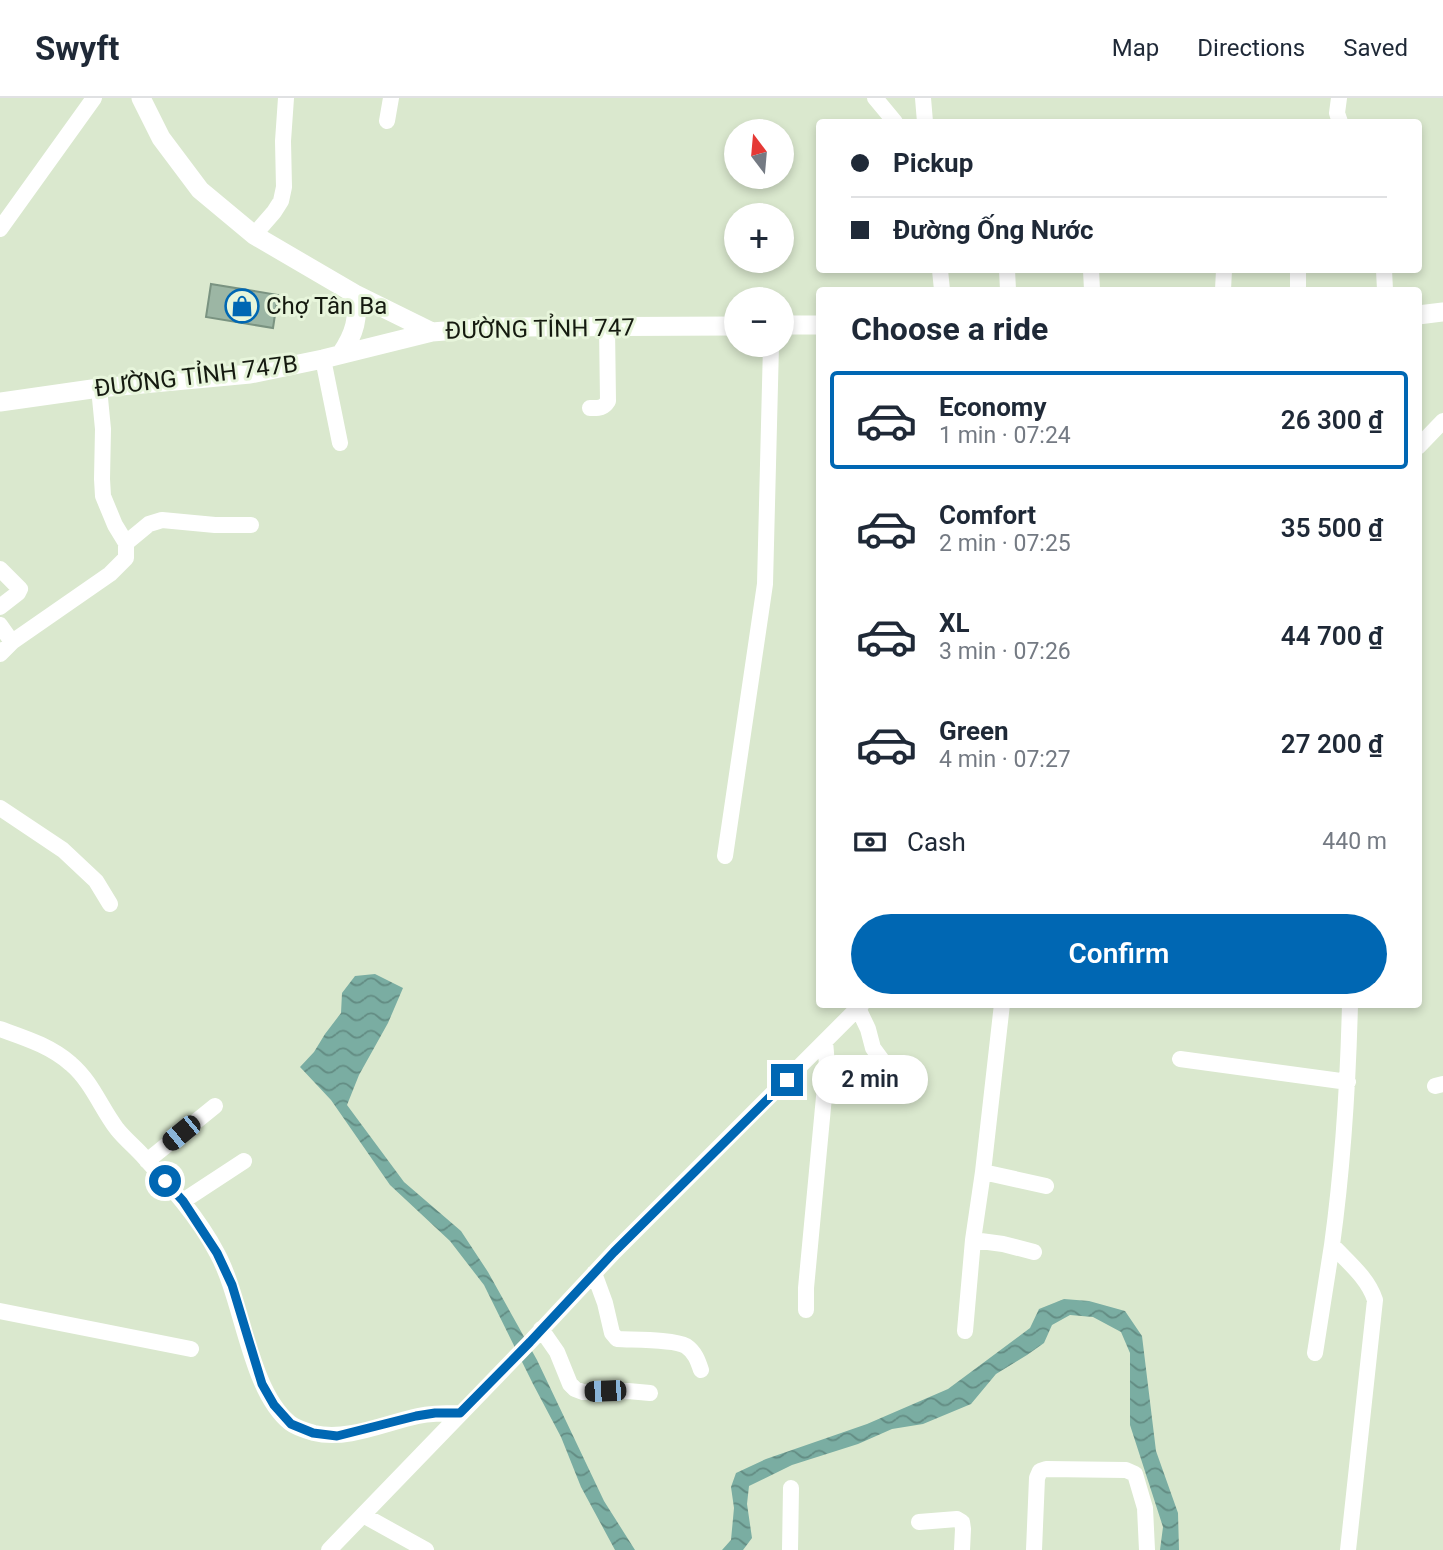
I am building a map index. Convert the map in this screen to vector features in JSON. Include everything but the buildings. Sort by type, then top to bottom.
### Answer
[{"type":"main road","name":"ĐƯỜNG TỈNH 747","points":[[141,98],[161,138],[200,190],[254,235],[355,293],[432,332],[495,327],[724,326]]},
{"type":"main road","points":[[332,356],[352,337],[357,306],[355,293]]},
{"type":"main road","points":[[1422,315],[1443,312]]},
{"type":"main road","points":[[794,325],[816,325]]},
{"type":"main road","name":"ĐƯỜNG TỈNH 747B","points":[[0,402],[99,388],[250,374],[432,332]]},
{"type":"street","points":[[0,229],[94,98]]},
{"type":"street","points":[[254,235],[281,201],[284,187],[286,98]]},
{"type":"street","points":[[387,121],[391,98]]},
{"type":"street","points":[[875,98],[892,119]]},
{"type":"street","points":[[923,98],[925,119]]},
{"type":"street","points":[[1339,98],[1339,119]]},
{"type":"street","points":[[590,408],[605,406],[608,401],[607,327]]},
{"type":"street","points":[[332,356],[340,443]]},
{"type":"street","points":[[725,856],[765,584],[771,357]]},
{"type":"street","points":[[0,654],[12,642],[110,574],[126,558],[126,543],[103,496],[103,429],[99,388]]},
{"type":"street","points":[[1422,443],[1443,421]]},
{"type":"street","points":[[126,543],[149,524],[162,520],[251,525]]},
{"type":"street","points":[[0,569],[20,589],[0,607]]},
{"type":"street","points":[[0,625],[12,642]]},
{"type":"street","points":[[0,808],[63,850],[96,881],[110,904]]},
{"type":"street","points":[[329,1550],[594,1273],[858,1008]]},
{"type":"street","points":[[861,1008],[873,1048],[884,1063]]},
{"type":"street","points":[[965,1331],[973,1240],[1002,1008]]},
{"type":"street","points":[[1315,1353],[1339,1196],[1348,1083],[1350,1008]]},
{"type":"street","points":[[0,1030],[34,1041],[74,1066],[88,1082],[118,1130],[183,1201],[217,1253],[232,1285],[262,1384],[274,1405],[291,1424],[313,1433],[337,1436],[425,1414],[460,1413]]},
{"type":"street","points":[[806,1310],[827,1065],[825,1041]]},
{"type":"street","points":[[1180,1059],[1348,1083]]},
{"type":"street","points":[[147,1161],[215,1106]]},
{"type":"street","points":[[183,1201],[244,1161]]},
{"type":"street","points":[[983,1172],[1046,1186]]},
{"type":"street","points":[[973,1240],[1034,1252]]},
{"type":"street","points":[[1332,1245],[1364,1279],[1375,1300],[1348,1550]]},
{"type":"street","points":[[594,1273],[612,1333],[617,1339],[677,1343],[687,1347],[696,1356],[701,1370]]},
{"type":"street","points":[[0,1311],[191,1349]]},
{"type":"street","points":[[541,1329],[557,1352],[570,1384],[575,1389],[583,1392],[650,1393]]},
{"type":"street","points":[[1034,1550],[1037,1478],[1040,1471],[1046,1469],[1126,1470],[1135,1474],[1145,1508],[1147,1550]]},
{"type":"street","points":[[790,1550],[792,1488]]},
{"type":"street","points":[[363,1515],[426,1550]]},
{"type":"street","points":[[919,1522],[957,1519],[962,1522],[962,1550]]},
{"type":"water","points":[[375,974],[403,988],[388,1023],[359,1075],[347,1105],[404,1182],[461,1231],[488,1272],[537,1360],[604,1501],[635,1550],[615,1550],[581,1487],[561,1437],[484,1285],[450,1241],[390,1185],[331,1100],[300,1067],[341,1013],[342,993],[355,976]]},
{"type":"water","points":[[1064,1299],[1089,1301],[1125,1311],[1142,1336],[1156,1451],[1178,1513],[1179,1550],[1160,1550],[1163,1527],[1130,1425],[1130,1353],[1121,1332],[1093,1317],[1070,1315],[1052,1325],[1044,1343],[996,1374],[971,1404],[923,1424],[892,1429],[858,1444],[792,1465],[749,1486],[747,1504],[752,1538],[743,1550],[722,1550],[731,1540],[734,1508],[731,1487],[736,1473],[766,1459],[867,1424],[948,1389],[1030,1328],[1039,1309]]},
{"type":"place","name":"Chợ Tân Ba","points":[[242,306]]},
{"type":"route","points":[[165,1181],[183,1201],[217,1253],[232,1285],[262,1384],[274,1405],[291,1424],[313,1433],[337,1436],[416,1416],[460,1413],[614,1252],[787,1080]]}]
